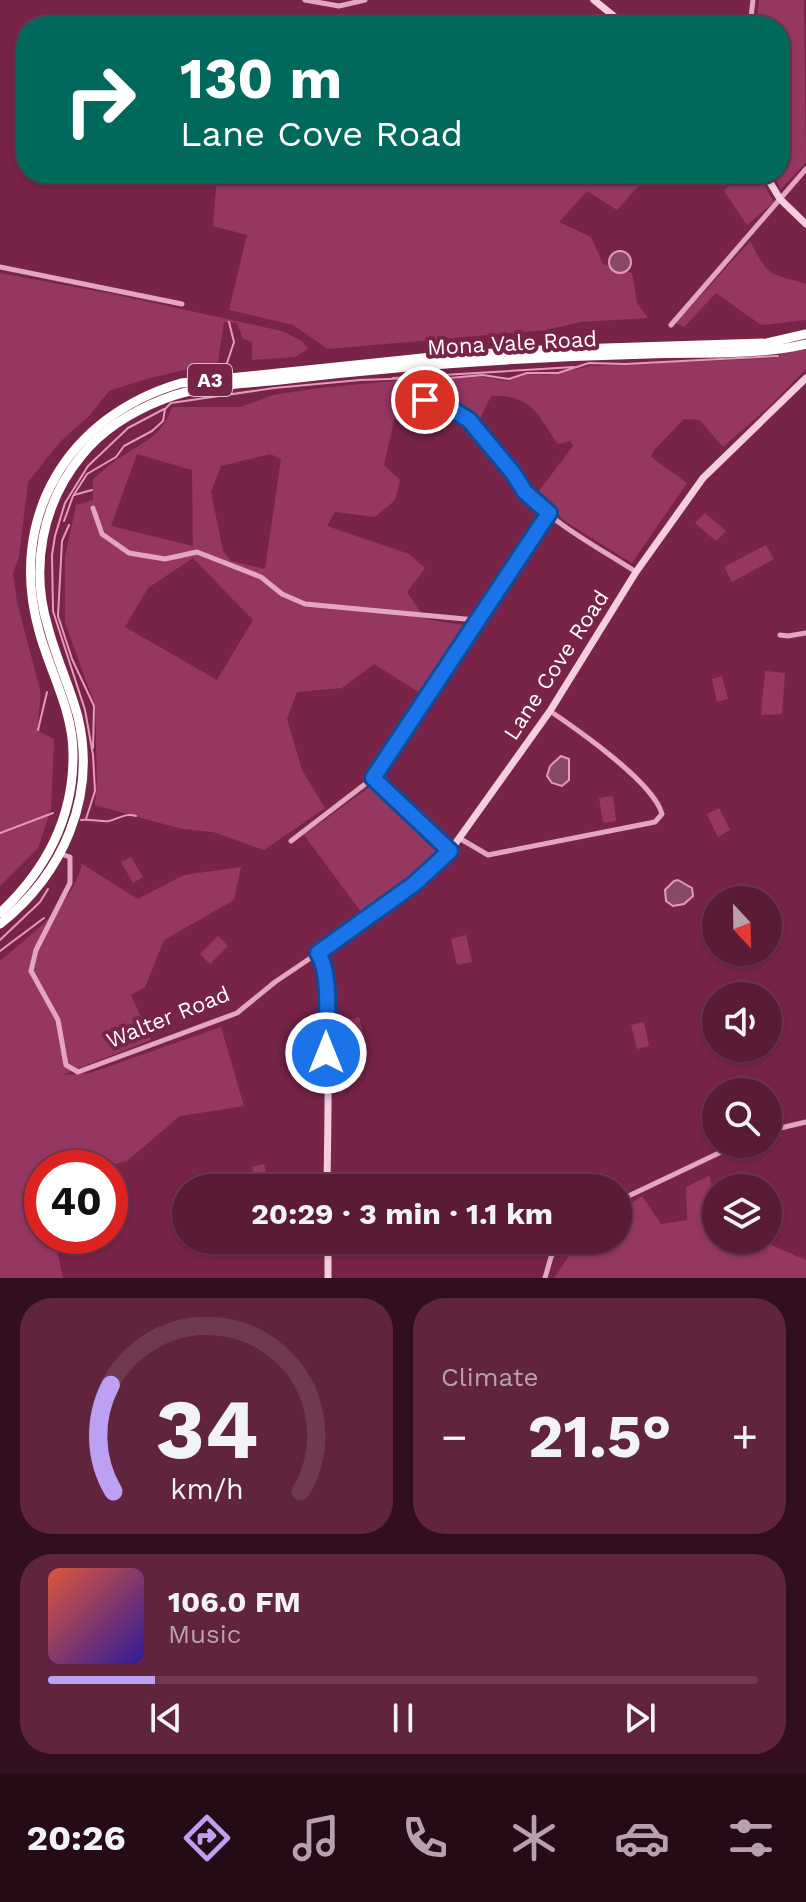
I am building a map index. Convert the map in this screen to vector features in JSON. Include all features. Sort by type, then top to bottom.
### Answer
[{"type":"highway","name":"Mona Vale Road","points":[[0,913],[30,883],[51,852],[67,812],[73,776],[74,750],[66,708],[39,632],[30,591],[30,550],[35,527],[41,506],[68,457],[116,412],[133,401],[181,383],[432,357],[542,350],[767,343],[806,334]]},
{"type":"highway","name":"Mona Vale Road","points":[[0,924],[33,894],[61,854],[81,794],[84,767],[78,716],[47,626],[40,594],[39,561],[44,531],[54,498],[67,476],[93,443],[130,414],[167,397],[201,390],[370,370],[542,357],[763,350],[806,344]]},
{"type":"street","points":[[305,0],[339,6],[365,0]]},
{"type":"street","points":[[594,0],[614,16]]},
{"type":"street","points":[[671,325],[806,169]]},
{"type":"street","points":[[771,184],[780,199],[806,224]]},
{"type":"street","points":[[0,267],[182,304]]},
{"type":"street","name":"Lane Cove Road","points":[[318,953],[414,884],[450,851],[550,711],[636,572],[703,478],[719,459],[806,378]]},
{"type":"street","points":[[425,400],[445,405],[469,420],[525,492],[549,513],[636,572]]},
{"type":"street","points":[[93,508],[102,534],[129,553],[165,559],[197,552],[253,573],[282,594],[305,604],[476,620]]},
{"type":"street","points":[[291,841],[373,778],[549,513]]},
{"type":"street","points":[[780,635],[806,633]]},
{"type":"street","points":[[459,838],[488,855],[655,822],[662,814],[659,803],[635,777],[550,711]]},
{"type":"street","points":[[373,778],[450,851]]},
{"type":"street","name":"Walter Road","points":[[61,854],[70,857],[70,883],[36,950],[31,971],[58,1020],[66,1065],[78,1072],[237,1013],[318,953]]},
{"type":"street","points":[[318,953],[322,959],[327,992],[327,1174]]},
{"type":"street","points":[[782,1128],[806,1122]]},
{"type":"street","points":[[632,1194],[709,1158]]},
{"type":"street","points":[[328,1254],[328,1278]]},
{"type":"street","points":[[545,1278],[553,1254]]},
{"type":"shaded area","points":[[759,0],[804,0],[806,162],[790,179],[790,16],[757,16]]},
{"type":"shaded area","points":[[216,184],[640,184],[617,210],[587,191],[559,222],[591,237],[603,264],[632,273],[637,303],[648,318],[581,322],[545,330],[328,349],[293,325],[229,310],[247,235],[213,226]]},
{"type":"shaded area","points":[[731,184],[764,184],[774,202],[747,225],[724,191]]},
{"type":"shaded area","points":[[750,241],[772,273],[806,284],[806,320],[761,325],[716,293],[684,327],[676,323]]},
{"type":"shaded area","points":[[620,251],[628,254],[631,262],[628,270],[620,273],[612,270],[609,262],[612,254]]},
{"type":"shaded area","points":[[0,273],[282,331],[302,341],[308,349],[295,357],[252,360],[252,342],[243,339],[237,323],[224,322],[218,362],[109,391],[90,415],[60,442],[28,482],[19,557],[13,573],[17,602],[40,690],[40,732],[54,739],[51,809],[38,848],[0,886]]},
{"type":"shaded area","points":[[806,348],[806,369],[723,447],[700,420],[684,419],[655,449],[651,457],[687,483],[632,563],[566,522],[536,495],[573,446],[570,441],[558,444],[525,402],[505,396],[491,396],[477,425],[452,403],[423,398],[394,420],[384,465],[400,480],[395,500],[375,517],[335,512],[327,526],[409,554],[425,568],[407,592],[425,619],[463,625],[420,693],[374,664],[342,688],[297,692],[287,719],[302,770],[325,808],[264,850],[213,832],[182,829],[95,805],[95,705],[65,623],[65,557],[76,505],[93,500],[93,479],[153,436],[172,407],[240,407],[273,395],[416,379],[430,382],[475,376],[508,381],[526,374],[548,375],[591,366],[775,358],[780,353]],"holes":[[[137,454],[192,470],[193,546],[111,526]],[[270,454],[281,459],[265,569],[231,561],[223,551],[211,492],[221,466]],[[193,558],[253,620],[217,680],[125,627],[148,588]]]},
{"type":"shaded area","points":[[705,513],[726,531],[716,541],[695,523]]},
{"type":"shaded area","points":[[766,545],[774,559],[732,582],[724,567]]},
{"type":"shaded area","points":[[765,671],[785,673],[782,714],[761,715]]},
{"type":"shaded area","points":[[722,676],[728,699],[717,702],[712,679]]},
{"type":"shaded area","points":[[561,756],[569,759],[569,780],[562,786],[552,783],[547,776],[550,766]]},
{"type":"shaded area","points":[[372,785],[438,853],[362,913],[304,835]]},
{"type":"shaded area","points":[[613,796],[616,821],[603,823],[599,798]]},
{"type":"shaded area","points":[[719,808],[730,830],[718,837],[707,814]]},
{"type":"shaded area","points":[[131,857],[143,877],[133,883],[121,862]]},
{"type":"shaded area","points":[[82,864],[138,899],[184,875],[241,867],[234,900],[164,940],[145,987],[131,995],[151,1040],[62,1075],[90,1073],[221,1027],[244,1106],[180,1116],[128,1160],[128,1150],[24,1150],[24,1254],[58,1254],[63,1278],[0,1278],[0,961],[60,905],[77,879]]},
{"type":"shaded area","points":[[678,880],[692,888],[693,896],[684,904],[673,906],[666,901],[665,890]]},
{"type":"shaded area","points":[[466,935],[472,962],[457,965],[451,939]]},
{"type":"shaded area","points":[[218,936],[228,946],[210,964],[200,954]]},
{"type":"shaded area","points":[[359,1017],[365,1039],[354,1042],[348,1020]]},
{"type":"shaded area","points":[[644,1022],[649,1046],[637,1049],[631,1025]]},
{"type":"shaded area","points":[[264,1164],[266,1174],[254,1174],[252,1167]]},
{"type":"shaded area","points":[[702,1179],[702,1254],[782,1254],[782,1250],[806,1260],[806,1278],[554,1278],[570,1254],[632,1254],[632,1203],[642,1196],[661,1224],[687,1220],[686,1187]]},
{"type":"waterway","points":[[225,369],[234,342],[229,322]]},
{"type":"waterway","points":[[64,521],[73,496],[87,474],[116,457],[124,446],[152,431],[163,421],[165,409],[171,403],[274,388],[360,380],[428,380],[482,375],[509,379],[527,373],[558,373],[589,363],[778,356]]},
{"type":"waterway","points":[[393,378],[574,367]]},
{"type":"waterway","points":[[86,819],[95,791],[93,755],[85,710],[53,611],[52,555],[55,536],[65,503],[88,466],[128,428],[164,409]]},
{"type":"waterway","points":[[74,495],[92,490]]},
{"type":"waterway","points":[[69,525],[62,541],[58,616],[72,659],[94,706],[93,748]]},
{"type":"waterway","points":[[38,730],[47,692]]},
{"type":"waterway","points":[[0,833],[53,813]]},
{"type":"waterway","points":[[81,820],[106,821],[126,815],[136,816]]},
{"type":"waterway","points":[[0,940],[40,902],[48,889]]},
{"type":"waterway","points":[[0,951],[44,918]]},
{"type":"route","points":[[326,1053],[327,992],[322,959],[318,953],[414,884],[450,851],[373,778],[417,707],[549,513],[525,492],[469,420],[445,405],[425,400]]}]
